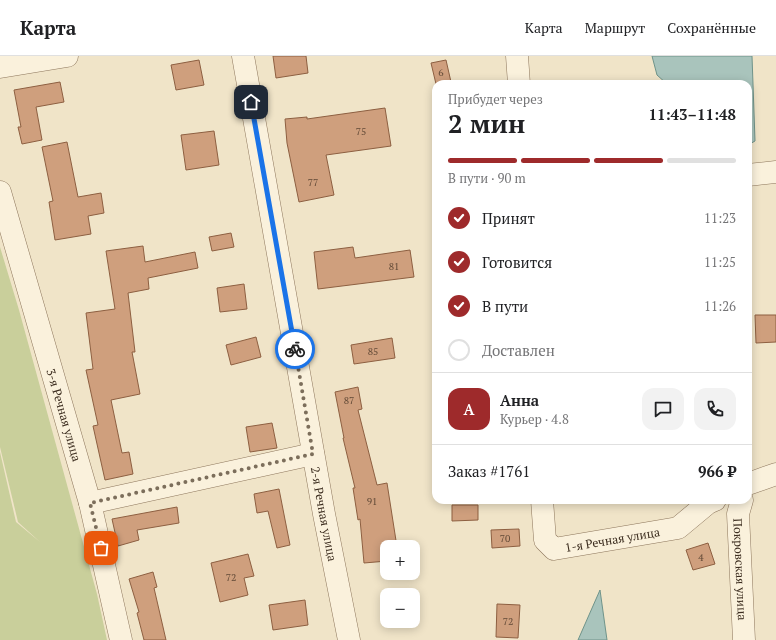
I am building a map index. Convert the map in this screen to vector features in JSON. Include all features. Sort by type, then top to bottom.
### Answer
[{"type":"street","points":[[0,67],[67,56]]},
{"type":"street","name":"2-я Речная улица","points":[[243,56],[313,454],[349,640]]},
{"type":"street","points":[[517,56],[519,80]]},
{"type":"street","points":[[752,175],[776,172]]},
{"type":"street","name":"3-я Речная улица","points":[[0,192],[90,503],[122,640]]},
{"type":"street","points":[[90,503],[313,454]]},
{"type":"street","points":[[752,483],[776,474]]},
{"type":"street","name":"1-я Речная улица","points":[[542,504],[545,540],[554,549],[678,528],[709,504]]},
{"type":"street","name":"Покровская улица","points":[[741,504],[738,514],[744,640]]},
{"type":"green space","points":[[0,247],[19,310],[97,594],[107,640],[0,640],[0,452],[16,522],[40,542],[18,522],[0,447]]},
{"type":"water","points":[[652,56],[752,56],[755,141],[752,143],[752,80],[663,80],[657,75]]},
{"type":"water","points":[[600,590],[607,640],[578,640]]},
{"type":"building","points":[[273,56],[306,56],[308,73],[276,78]]},
{"type":"building","points":[[199,60],[204,85],[176,90],[171,65]]},
{"type":"building","points":[[446,60],[451,80],[435,80],[431,63]]},
{"type":"building","points":[[60,82],[64,102],[36,107],[42,140],[22,144],[18,127],[21,127],[14,90]]},
{"type":"building","points":[[385,108],[391,146],[326,155],[334,195],[299,202],[287,143],[285,119],[307,117],[307,119]]},
{"type":"building","points":[[214,131],[219,165],[186,170],[181,135]]},
{"type":"building","points":[[67,142],[78,197],[101,193],[104,213],[88,216],[91,234],[55,240],[49,202],[53,201],[42,147]]},
{"type":"building","points":[[231,233],[234,247],[212,251],[209,237]]},
{"type":"building","points":[[143,246],[145,262],[195,252],[198,268],[148,278],[149,289],[128,293],[135,352],[132,352],[140,394],[111,400],[122,453],[129,452],[133,474],[105,480],[93,426],[98,425],[86,370],[93,369],[86,313],[115,309],[106,251]]},
{"type":"building","points":[[353,247],[355,258],[410,250],[414,277],[318,289],[314,252]]},
{"type":"building","points":[[244,284],[247,309],[220,312],[217,288]]},
{"type":"building","points":[[755,315],[776,315],[776,342],[756,343]]},
{"type":"building","points":[[256,337],[261,357],[231,365],[226,345]]},
{"type":"building","points":[[392,338],[395,358],[354,364],[351,345]]},
{"type":"building","points":[[358,387],[362,409],[358,410],[377,485],[387,483],[396,540],[380,540],[380,562],[364,563],[360,519],[358,520],[353,488],[355,488],[343,438],[335,392]]},
{"type":"building","points":[[272,423],[277,448],[250,452],[246,427]]},
{"type":"building","points":[[279,489],[290,545],[277,548],[268,511],[257,513],[254,494]]},
{"type":"building","points":[[452,505],[478,505],[478,520],[452,521]]},
{"type":"building","points":[[177,507],[179,523],[137,530],[139,540],[118,546],[112,519]]},
{"type":"building","points":[[519,529],[520,546],[492,548],[491,530]]},
{"type":"building","points":[[708,543],[715,564],[693,570],[686,550]]},
{"type":"building","points":[[248,554],[254,576],[244,578],[248,595],[220,602],[211,563]]},
{"type":"building","points":[[153,572],[157,587],[154,588],[166,640],[144,640],[137,613],[139,612],[129,579]]},
{"type":"building","points":[[305,600],[308,625],[273,630],[269,605]]},
{"type":"building","points":[[497,604],[520,605],[518,638],[496,637]]},
{"type":"way so far","points":[[101,548],[90,503],[313,454],[295,349]]},
{"type":"route","points":[[251,102],[295,349]]}]
